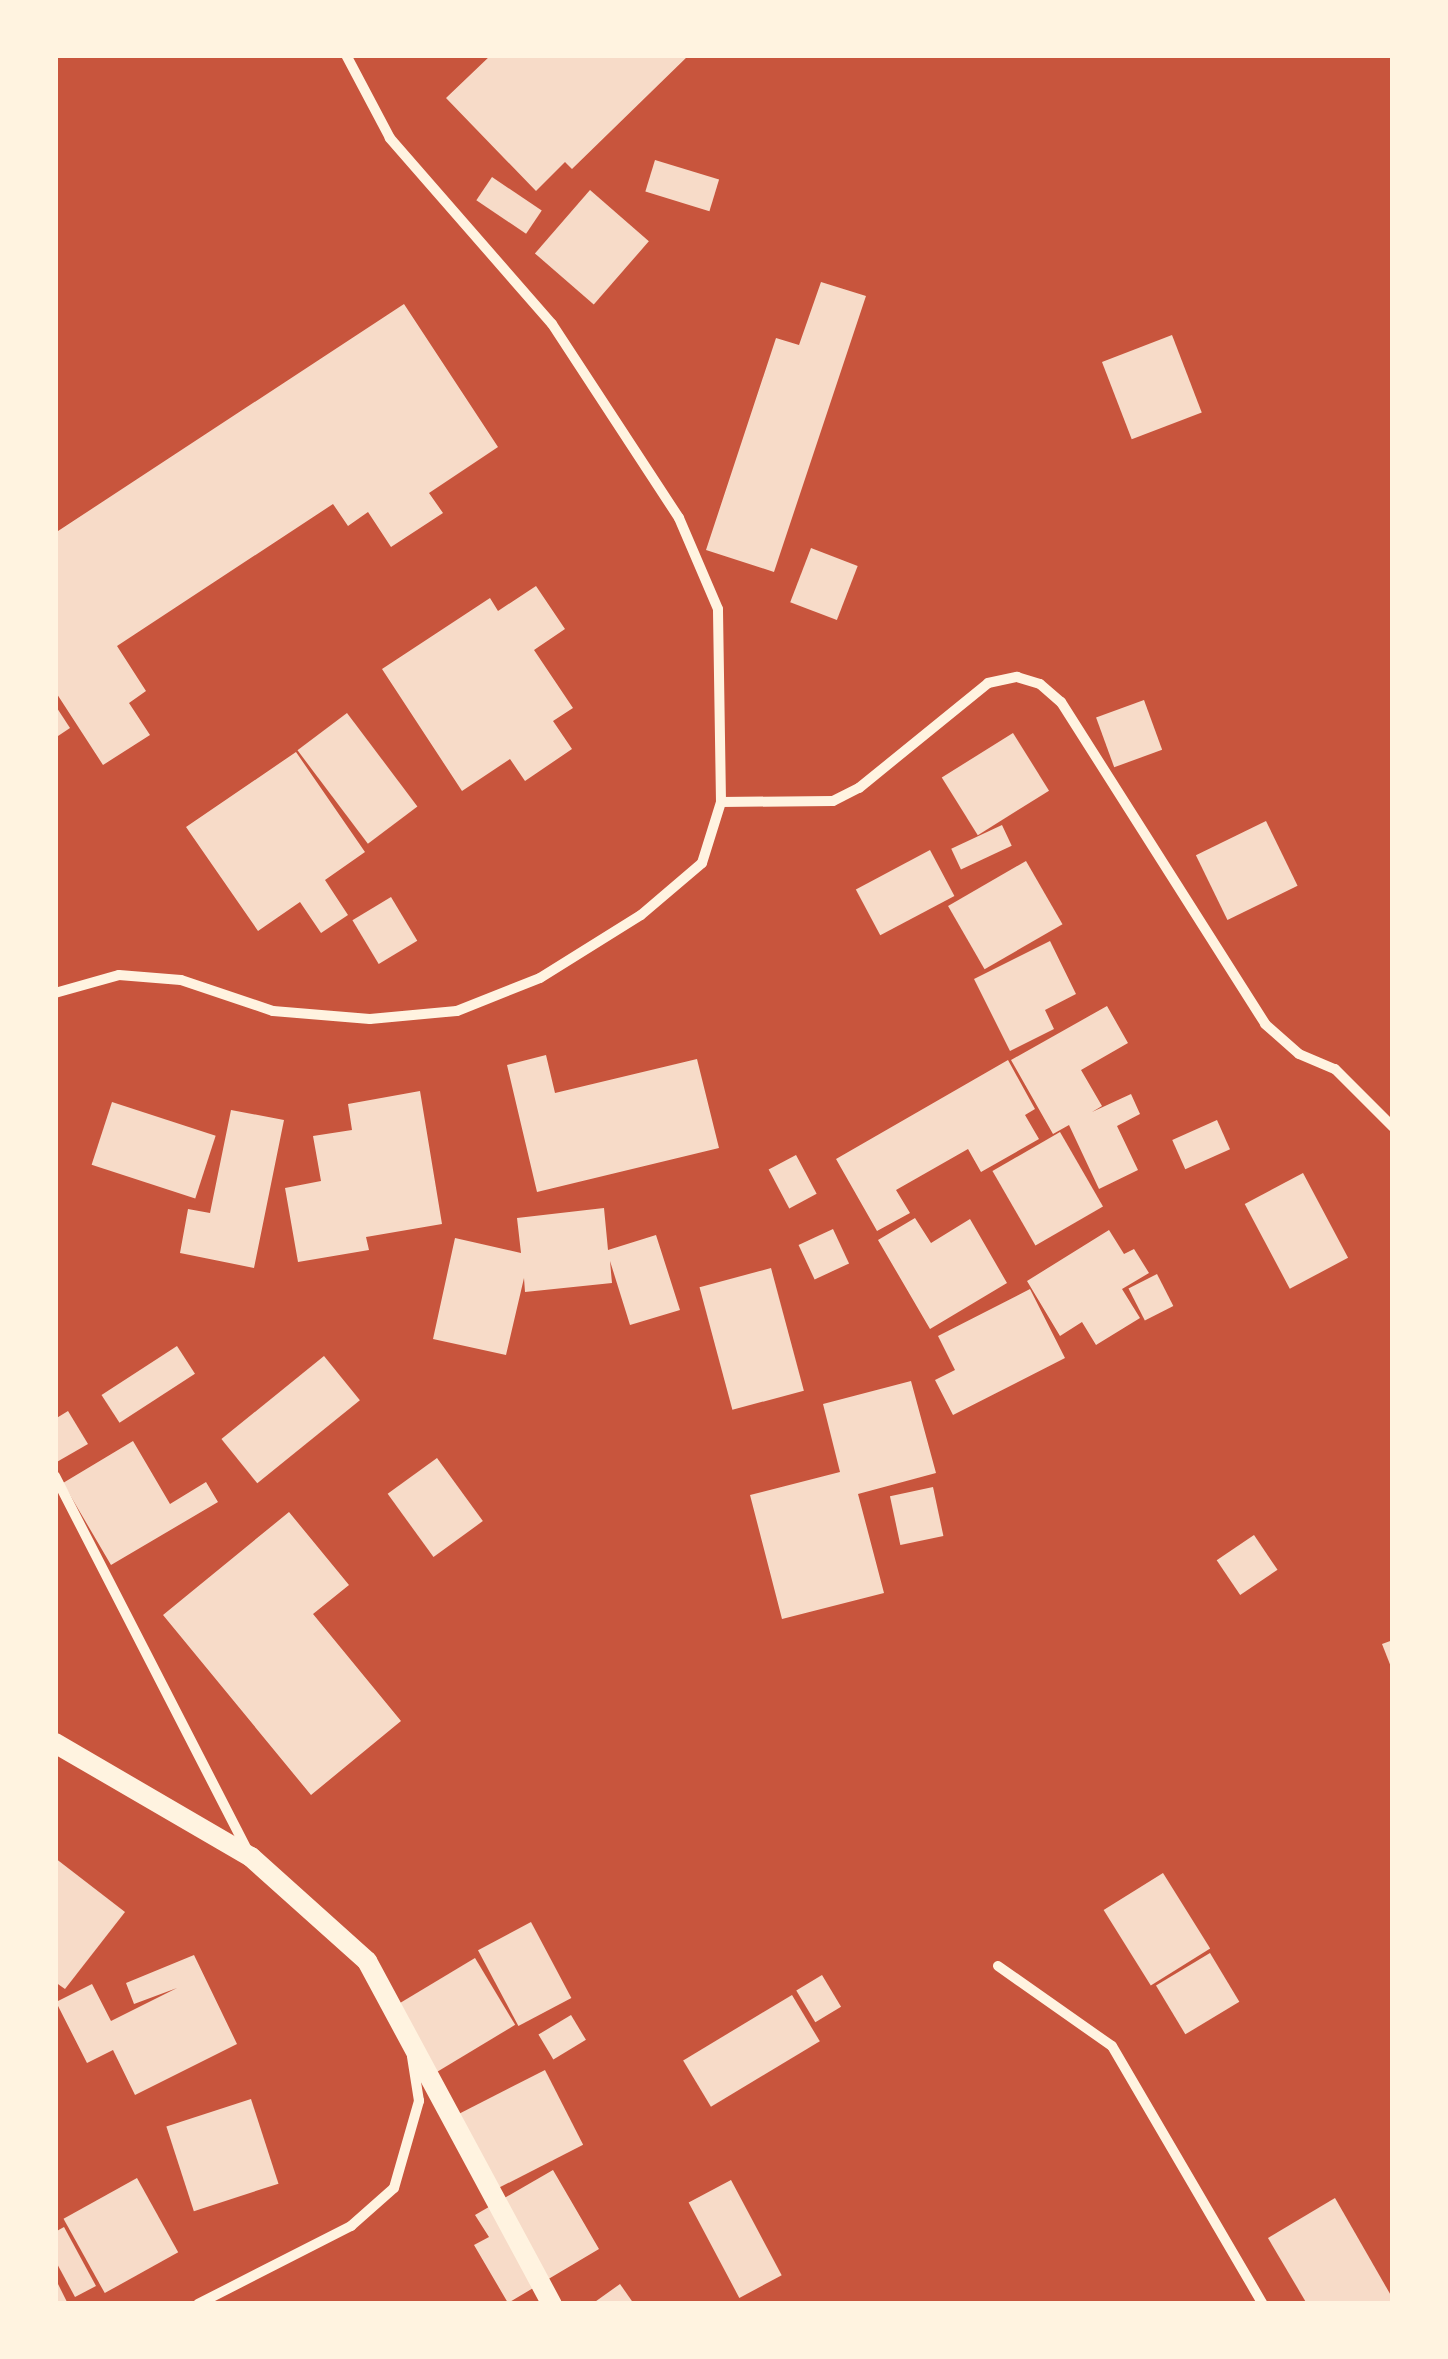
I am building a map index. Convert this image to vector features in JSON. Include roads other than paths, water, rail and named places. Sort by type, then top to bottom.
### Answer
[{"type":"main road","points":[[55,1743],[251,1857],[367,1961],[552,2304]]},
{"type":"street","points":[[55,992],[118,975],[181,980],[273,1011],[370,1019],[457,1011],[540,978],[642,915],[702,863],[721,802],[718,609],[679,518],[552,324],[390,138],[346,55]]},
{"type":"street","points":[[721,802],[833,801],[859,788],[988,683],[1017,678],[1040,684],[1062,702],[1265,1024],[1299,1054],[1336,1069],[1393,1128]]},
{"type":"street","points":[[55,1476],[251,1857]]},
{"type":"street","points":[[998,1966],[1112,2046],[1264,2304]]},
{"type":"street","points":[[198,2304],[351,2226],[394,2188],[418,2100],[409,2036]]}]
